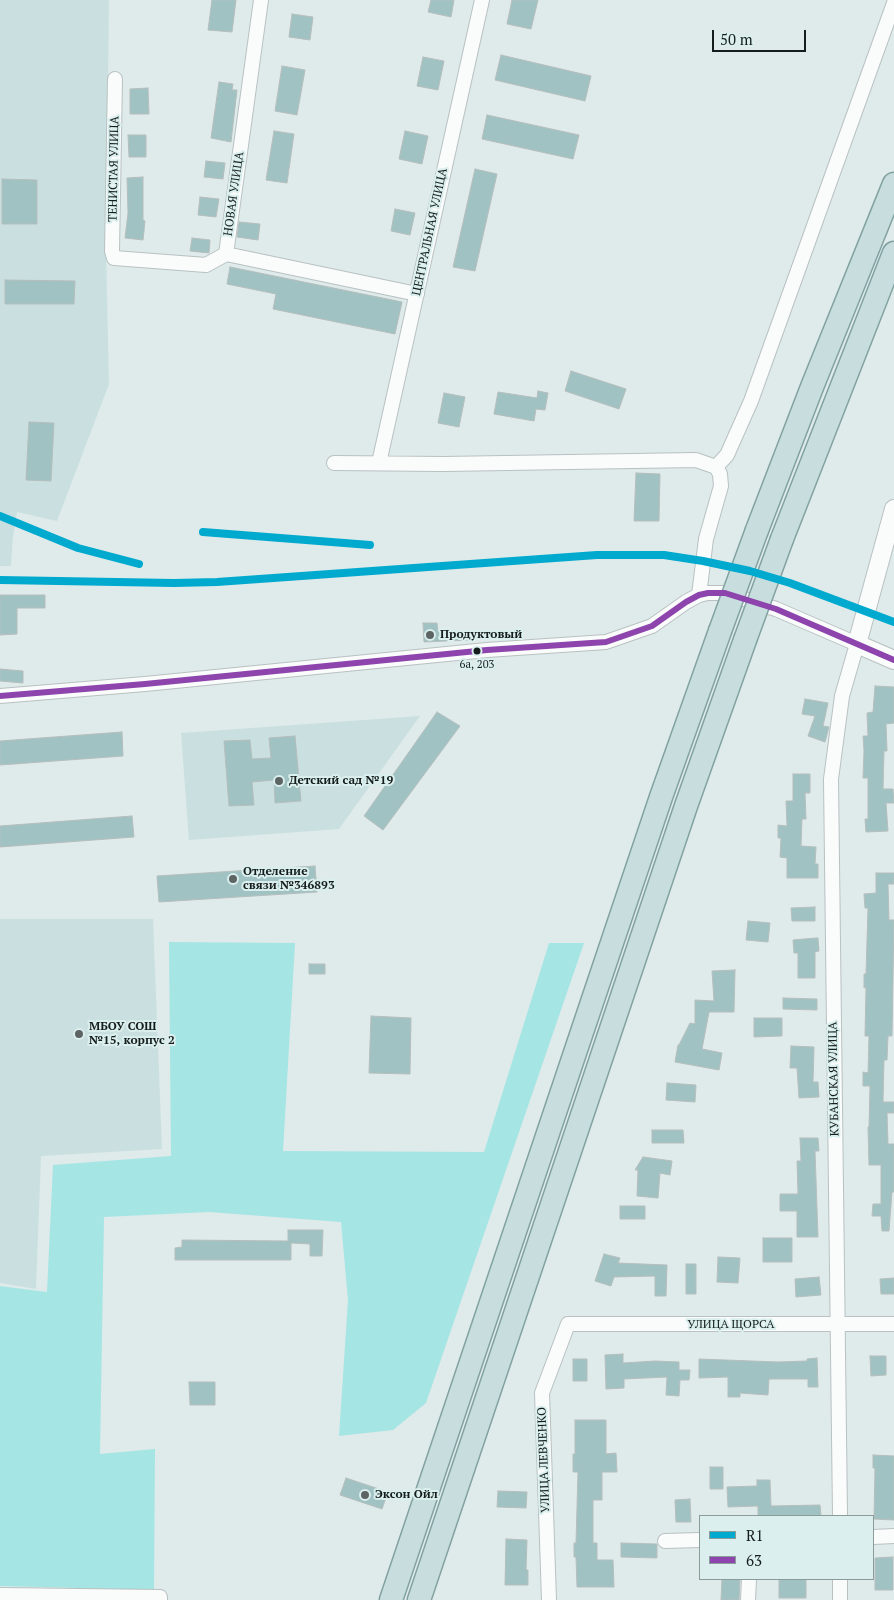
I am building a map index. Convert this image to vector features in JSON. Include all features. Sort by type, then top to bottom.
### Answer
[{"type":"highway","points":[[391,1600],[661,797],[757,530],[812,387],[894,184]]},
{"type":"highway","points":[[419,1600],[686,806],[782,539],[894,253]]},
{"type":"street","name":"НОВАЯ УЛИЦА","points":[[260,0],[226,254],[417,294]]},
{"type":"street","name":"ЦЕНТРАЛЬНАЯ УЛИЦА","points":[[379,463],[482,0]]},
{"type":"street","points":[[716,467],[727,455],[751,401],[894,4]]},
{"type":"street","name":"ТЕНИСТАЯ УЛИЦА","points":[[115,79],[112,251],[114,258],[206,265],[226,254]]},
{"type":"street","points":[[334,463],[696,460],[716,467],[720,474],[720,486],[706,539],[699,595]]},
{"type":"street","points":[[857,644],[894,509]]},
{"type":"street","points":[[0,696],[145,684],[487,650],[606,642],[652,626],[686,602],[708,592],[724,593],[776,609],[894,660]]},
{"type":"street","name":"КУБАНСКАЯ УЛИЦА","points":[[840,1515],[830,779],[842,696],[857,644]]},
{"type":"street","name":"УЛИЦА ЩОРСА","points":[[568,1324],[894,1324]]},
{"type":"street","name":"УЛИЦА ЛЕВЧЕНКО","points":[[549,1600],[542,1393],[568,1324]]},
{"type":"street","points":[[874,1536],[894,1536]]},
{"type":"street","points":[[665,1541],[699,1540]]},
{"type":"street","points":[[748,1580],[748,1600]]},
{"type":"street","points":[[840,1580],[840,1600]]},
{"type":"street","points":[[0,1596],[160,1597],[160,1600]]},
{"type":"shaded area","points":[[0,0],[109,0],[106,252],[109,384],[57,521],[17,512],[11,566],[0,566]]},
{"type":"shaded area","name":"Детский сад №19","points":[[420,716],[339,829],[189,840],[181,733]]},
{"type":"shaded area","name":"МБОУ СОШ №15, корпус 2","points":[[0,919],[153,919],[162,1149],[41,1156],[36,1289],[0,1283]]},
{"type":"shaded area","points":[[169,942],[295,943],[283,1151],[484,1152],[549,943],[584,943],[426,1403],[393,1430],[339,1436],[348,1300],[341,1222],[209,1212],[104,1217],[100,1454],[155,1449],[154,1590],[0,1586],[0,1286],[47,1292],[53,1165],[171,1156]]},
{"type":"building","points":[[212,0],[236,0],[232,32],[208,30]]},
{"type":"building","points":[[431,0],[454,0],[451,17],[428,12]]},
{"type":"building","points":[[512,0],[538,0],[531,29],[507,24]]},
{"type":"building","points":[[292,14],[313,17],[310,40],[289,37]]},
{"type":"building","points":[[501,55],[591,76],[585,101],[495,80]]},
{"type":"building","points":[[423,57],[444,61],[438,90],[417,86]]},
{"type":"building","points":[[282,66],[305,70],[297,115],[275,111]]},
{"type":"building","points":[[219,82],[233,84],[232,90],[237,90],[231,142],[211,138]]},
{"type":"building","points":[[148,88],[149,114],[130,114],[130,89]]},
{"type":"building","points":[[487,115],[579,135],[573,159],[482,139]]},
{"type":"building","points":[[274,131],[294,134],[287,183],[266,180]]},
{"type":"building","points":[[405,131],[428,136],[422,164],[399,159]]},
{"type":"building","points":[[128,135],[146,135],[146,157],[129,157]]},
{"type":"building","points":[[206,161],[225,163],[223,179],[204,177]]},
{"type":"building","points":[[475,169],[497,174],[475,271],[453,267]]},
{"type":"building","points":[[143,177],[143,220],[145,221],[143,240],[125,238],[128,213],[127,178]]},
{"type":"building","points":[[2,179],[37,180],[37,224],[2,224]]},
{"type":"building","points":[[200,197],[219,199],[216,217],[198,215]]},
{"type":"building","points":[[395,209],[415,213],[410,235],[391,231]]},
{"type":"building","points":[[239,222],[260,224],[258,240],[237,237]]},
{"type":"building","points":[[192,238],[210,240],[209,253],[190,251]]},
{"type":"building","points":[[230,267],[402,302],[395,334],[273,309],[276,294],[227,284]]},
{"type":"building","points":[[5,280],[75,281],[74,304],[5,304]]},
{"type":"building","points":[[571,371],[626,389],[619,409],[565,391]]},
{"type":"building","points":[[538,391],[548,393],[545,410],[536,409],[534,421],[494,414],[498,392],[537,398]]},
{"type":"building","points":[[444,393],[465,397],[459,427],[438,423]]},
{"type":"building","points":[[29,422],[54,423],[51,481],[26,480]]},
{"type":"building","points":[[636,473],[660,474],[659,521],[634,521]]},
{"type":"building","points":[[0,595],[45,595],[45,608],[17,608],[17,634],[0,635]]},
{"type":"building","points":[[423,623],[437,623],[438,631],[468,632],[468,640],[424,642]]},
{"type":"building","points":[[0,669],[23,671],[23,683],[0,681]]},
{"type":"building","points":[[875,686],[894,687],[894,723],[886,724],[887,751],[884,751],[883,789],[893,789],[894,803],[886,803],[888,831],[866,832],[865,819],[868,819],[868,778],[863,778],[863,736],[868,736],[867,713],[873,712]]},
{"type":"building","points":[[805,699],[828,703],[823,726],[829,727],[825,742],[808,736],[815,716],[802,714]]},
{"type":"building","points":[[437,712],[460,726],[383,830],[364,816]]},
{"type":"building","points":[[122,732],[123,756],[0,765],[0,741]]},
{"type":"building","points":[[295,736],[301,801],[275,803],[274,780],[252,782],[254,805],[229,806],[224,741],[250,740],[252,759],[271,758],[269,738]]},
{"type":"building","points":[[793,774],[810,774],[810,793],[805,793],[806,819],[802,819],[801,846],[816,847],[815,864],[818,864],[818,878],[787,878],[787,858],[780,857],[781,838],[778,838],[778,825],[787,826],[786,801],[793,801]]},
{"type":"building","points":[[132,816],[134,837],[0,847],[0,826]]},
{"type":"building","points":[[315,866],[317,892],[159,902],[157,876]]},
{"type":"building","points":[[876,873],[894,873],[894,884],[888,884],[889,920],[894,920],[892,1036],[888,1036],[887,1060],[884,1060],[883,1102],[894,1102],[894,1113],[887,1113],[888,1144],[894,1144],[894,1192],[892,1192],[889,1231],[882,1231],[881,1216],[872,1216],[873,1204],[881,1204],[881,1165],[869,1165],[870,1086],[863,1086],[863,1072],[868,1073],[869,1036],[865,1036],[866,987],[864,988],[864,974],[866,974],[868,908],[865,908],[864,894],[876,893]]},
{"type":"building","points":[[815,907],[815,921],[792,921],[791,908]]},
{"type":"building","points":[[748,921],[770,923],[768,942],[746,940]]},
{"type":"building","points":[[818,938],[819,951],[815,952],[815,978],[798,978],[798,953],[794,953],[793,940]]},
{"type":"building","points":[[309,964],[325,964],[325,974],[309,974]]},
{"type":"building","points":[[735,970],[734,1012],[709,1012],[702,1049],[722,1053],[719,1070],[675,1062],[678,1045],[690,1023],[695,1024],[695,1000],[714,1001],[712,971]]},
{"type":"building","points":[[783,998],[817,999],[817,1010],[783,1009]]},
{"type":"building","points":[[371,1016],[411,1018],[410,1074],[369,1073]]},
{"type":"building","points":[[754,1018],[782,1018],[782,1036],[754,1037]]},
{"type":"building","points":[[791,1046],[814,1047],[813,1082],[818,1082],[819,1097],[799,1098],[797,1068],[790,1068]]},
{"type":"building","points":[[667,1083],[696,1085],[695,1102],[666,1100]]},
{"type":"building","points":[[652,1130],[683,1130],[684,1143],[652,1143]]},
{"type":"building","points":[[800,1138],[818,1138],[819,1151],[815,1151],[818,1237],[797,1237],[797,1211],[780,1211],[780,1194],[798,1194],[797,1161],[801,1161]]},
{"type":"building","points":[[643,1157],[672,1161],[670,1175],[660,1173],[658,1198],[637,1196],[638,1170],[635,1170]]},
{"type":"building","points":[[620,1206],[645,1206],[645,1219],[620,1219]]},
{"type":"building","points":[[288,1230],[323,1230],[322,1256],[310,1256],[310,1244],[291,1243],[291,1260],[175,1260],[175,1248],[182,1247],[182,1240],[288,1241]]},
{"type":"building","points":[[763,1238],[792,1238],[792,1262],[763,1262]]},
{"type":"building","points":[[604,1254],[620,1258],[618,1263],[667,1265],[666,1296],[655,1296],[655,1276],[614,1277],[611,1286],[595,1281]]},
{"type":"building","points":[[718,1257],[740,1258],[738,1283],[717,1282]]},
{"type":"building","points":[[686,1264],[696,1264],[696,1294],[686,1294]]},
{"type":"building","points":[[819,1277],[821,1295],[796,1297],[795,1279]]},
{"type":"building","points":[[894,1278],[894,1294],[881,1294],[880,1279]]},
{"type":"building","points":[[623,1354],[623,1363],[679,1362],[679,1370],[690,1370],[689,1380],[680,1380],[679,1396],[666,1395],[667,1377],[624,1379],[624,1388],[606,1389],[605,1355]]},
{"type":"building","points":[[870,1356],[886,1356],[886,1375],[871,1376]]},
{"type":"building","points":[[817,1358],[818,1387],[808,1387],[808,1379],[769,1379],[768,1395],[740,1393],[740,1397],[728,1397],[728,1377],[699,1378],[699,1359],[778,1362],[807,1361],[807,1359]]},
{"type":"building","points":[[573,1359],[587,1359],[587,1381],[573,1381]]},
{"type":"building","points":[[189,1382],[215,1382],[215,1405],[190,1405]]},
{"type":"building","points":[[575,1420],[606,1420],[606,1454],[616,1453],[617,1472],[602,1472],[602,1500],[593,1500],[593,1543],[597,1543],[597,1560],[613,1560],[614,1587],[577,1587],[576,1557],[574,1557],[578,1472],[573,1472]]},
{"type":"building","points":[[873,1455],[894,1456],[894,1520],[874,1519],[875,1468],[873,1468]]},
{"type":"building","points":[[710,1467],[723,1467],[723,1489],[710,1489]]},
{"type":"building","points":[[346,1478],[388,1492],[382,1509],[340,1495]]},
{"type":"building","points":[[757,1480],[770,1480],[771,1506],[820,1505],[821,1515],[758,1515],[758,1506],[728,1507],[727,1487],[757,1486]]},
{"type":"building","points":[[498,1491],[527,1492],[526,1508],[497,1507]]},
{"type":"building","points":[[690,1499],[691,1522],[676,1522],[675,1500]]},
{"type":"building","points":[[506,1539],[527,1540],[526,1570],[528,1570],[528,1585],[505,1585]]},
{"type":"building","points":[[621,1543],[657,1544],[657,1558],[621,1557]]},
{"type":"building","points":[[893,1557],[893,1590],[875,1590],[875,1558]]},
{"type":"building","points":[[722,1580],[740,1580],[739,1600],[721,1600]]},
{"type":"building","points":[[779,1580],[806,1580],[806,1598],[779,1598]]},
{"type":"transit line","name":"R1","points":[[0,516],[78,548],[139,564]]},
{"type":"transit line","name":"R1","points":[[203,532],[370,545]]},
{"type":"transit line","name":"R1","points":[[0,580],[217,582],[597,555],[664,555],[750,571],[790,583],[894,622]]},
{"type":"transit line","name":"63","points":[[0,696],[145,684],[487,650],[606,642],[652,626],[686,602],[699,595],[708,593],[725,593],[776,609],[894,660]]},
{"type":"place","name":"Продуктовый","points":[[430,635]]},
{"type":"place","name":"6a, 203","points":[[477,651]]},
{"type":"place","name":"Детский сад №19","points":[[279,781]]},
{"type":"place","name":"Отделение связи №346893","points":[[233,879]]},
{"type":"place","name":"МБОУ СОШ №15, корпус 2","points":[[79,1034]]},
{"type":"place","name":"Эксон Ойл","points":[[365,1495]]}]
